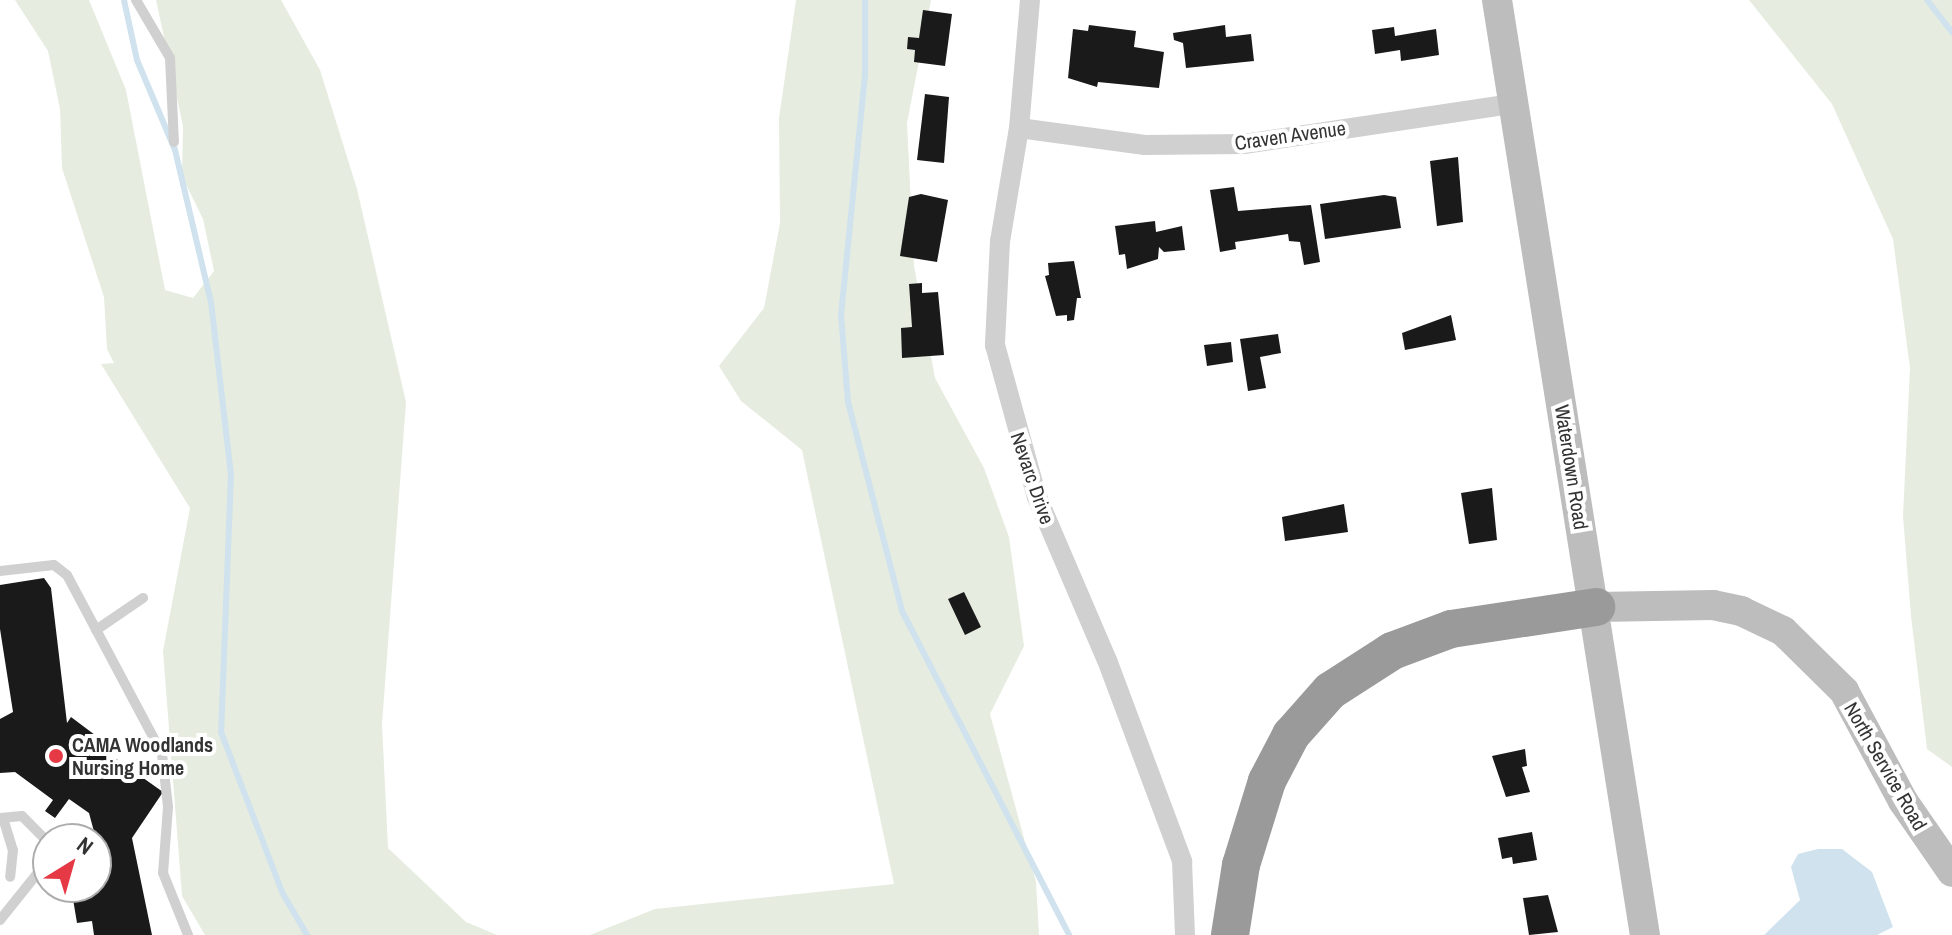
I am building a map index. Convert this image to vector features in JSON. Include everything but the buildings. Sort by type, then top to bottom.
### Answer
[{"type":"highway","points":[[1230,935],[1241,865],[1267,781],[1291,735],[1330,691],[1392,651],[1451,629],[1596,607]]},
{"type":"main road","name":"Waterdown Road","points":[[1497,0],[1596,607],[1645,935]]},
{"type":"main road","name":"North Service Road","points":[[1596,607],[1713,605],[1741,611],[1783,631],[1844,691],[1903,801],[1952,872]]},
{"type":"street","name":"Nevarc Drive","points":[[1030,0],[1019,128],[1000,241],[995,345],[1037,497],[1107,660],[1182,861],[1185,935]]},
{"type":"street","name":"Craven Avenue","points":[[1019,128],[1145,145],[1244,144],[1512,104]]},
{"type":"lane","points":[[136,0],[170,58],[174,142]]},
{"type":"lane","points":[[0,571],[54,565],[67,575],[162,754],[168,807],[163,873],[188,935]]},
{"type":"lane","points":[[96,630],[143,598]]},
{"type":"lane","points":[[25,891],[5,878],[13,850],[2,818],[22,816],[32,826]]},
{"type":"lane","points":[[0,920],[32,882]]},
{"type":"shaded area","points":[[15,0],[89,0],[126,90],[165,290],[193,298],[214,271],[203,219],[182,176],[183,126],[156,0],[281,0],[320,70],[357,189],[406,402],[382,724],[388,848],[466,922],[497,935],[205,935],[182,896],[163,651],[190,508],[101,364],[114,363],[107,349],[104,297],[62,168],[60,109],[48,51]]},
{"type":"shaded area","points":[[796,0],[931,0],[907,123],[914,266],[935,378],[984,468],[1009,537],[1024,646],[990,714],[1036,882],[1039,935],[590,935],[655,909],[894,884],[802,450],[741,401],[719,366],[764,308],[780,223],[779,118]]},
{"type":"shaded area","points":[[1749,0],[1952,0],[1952,767],[1927,749],[1911,616],[1903,516],[1910,368],[1893,239],[1832,104]]},
{"type":"water","points":[[1818,849],[1842,849],[1872,872],[1893,927],[1877,935],[1764,935],[1800,900],[1791,867],[1798,854]]},
{"type":"waterway","points":[[124,0],[137,60],[175,150],[211,302],[231,474],[221,732],[282,892],[307,935]]},
{"type":"waterway","points":[[865,0],[865,75],[841,315],[848,402],[902,611],[1069,935]]},
{"type":"waterway","points":[[1927,0],[1952,32]]},
{"type":"place","name":"CAMA Woodlands Nursing Home","points":[[56,756]]}]
